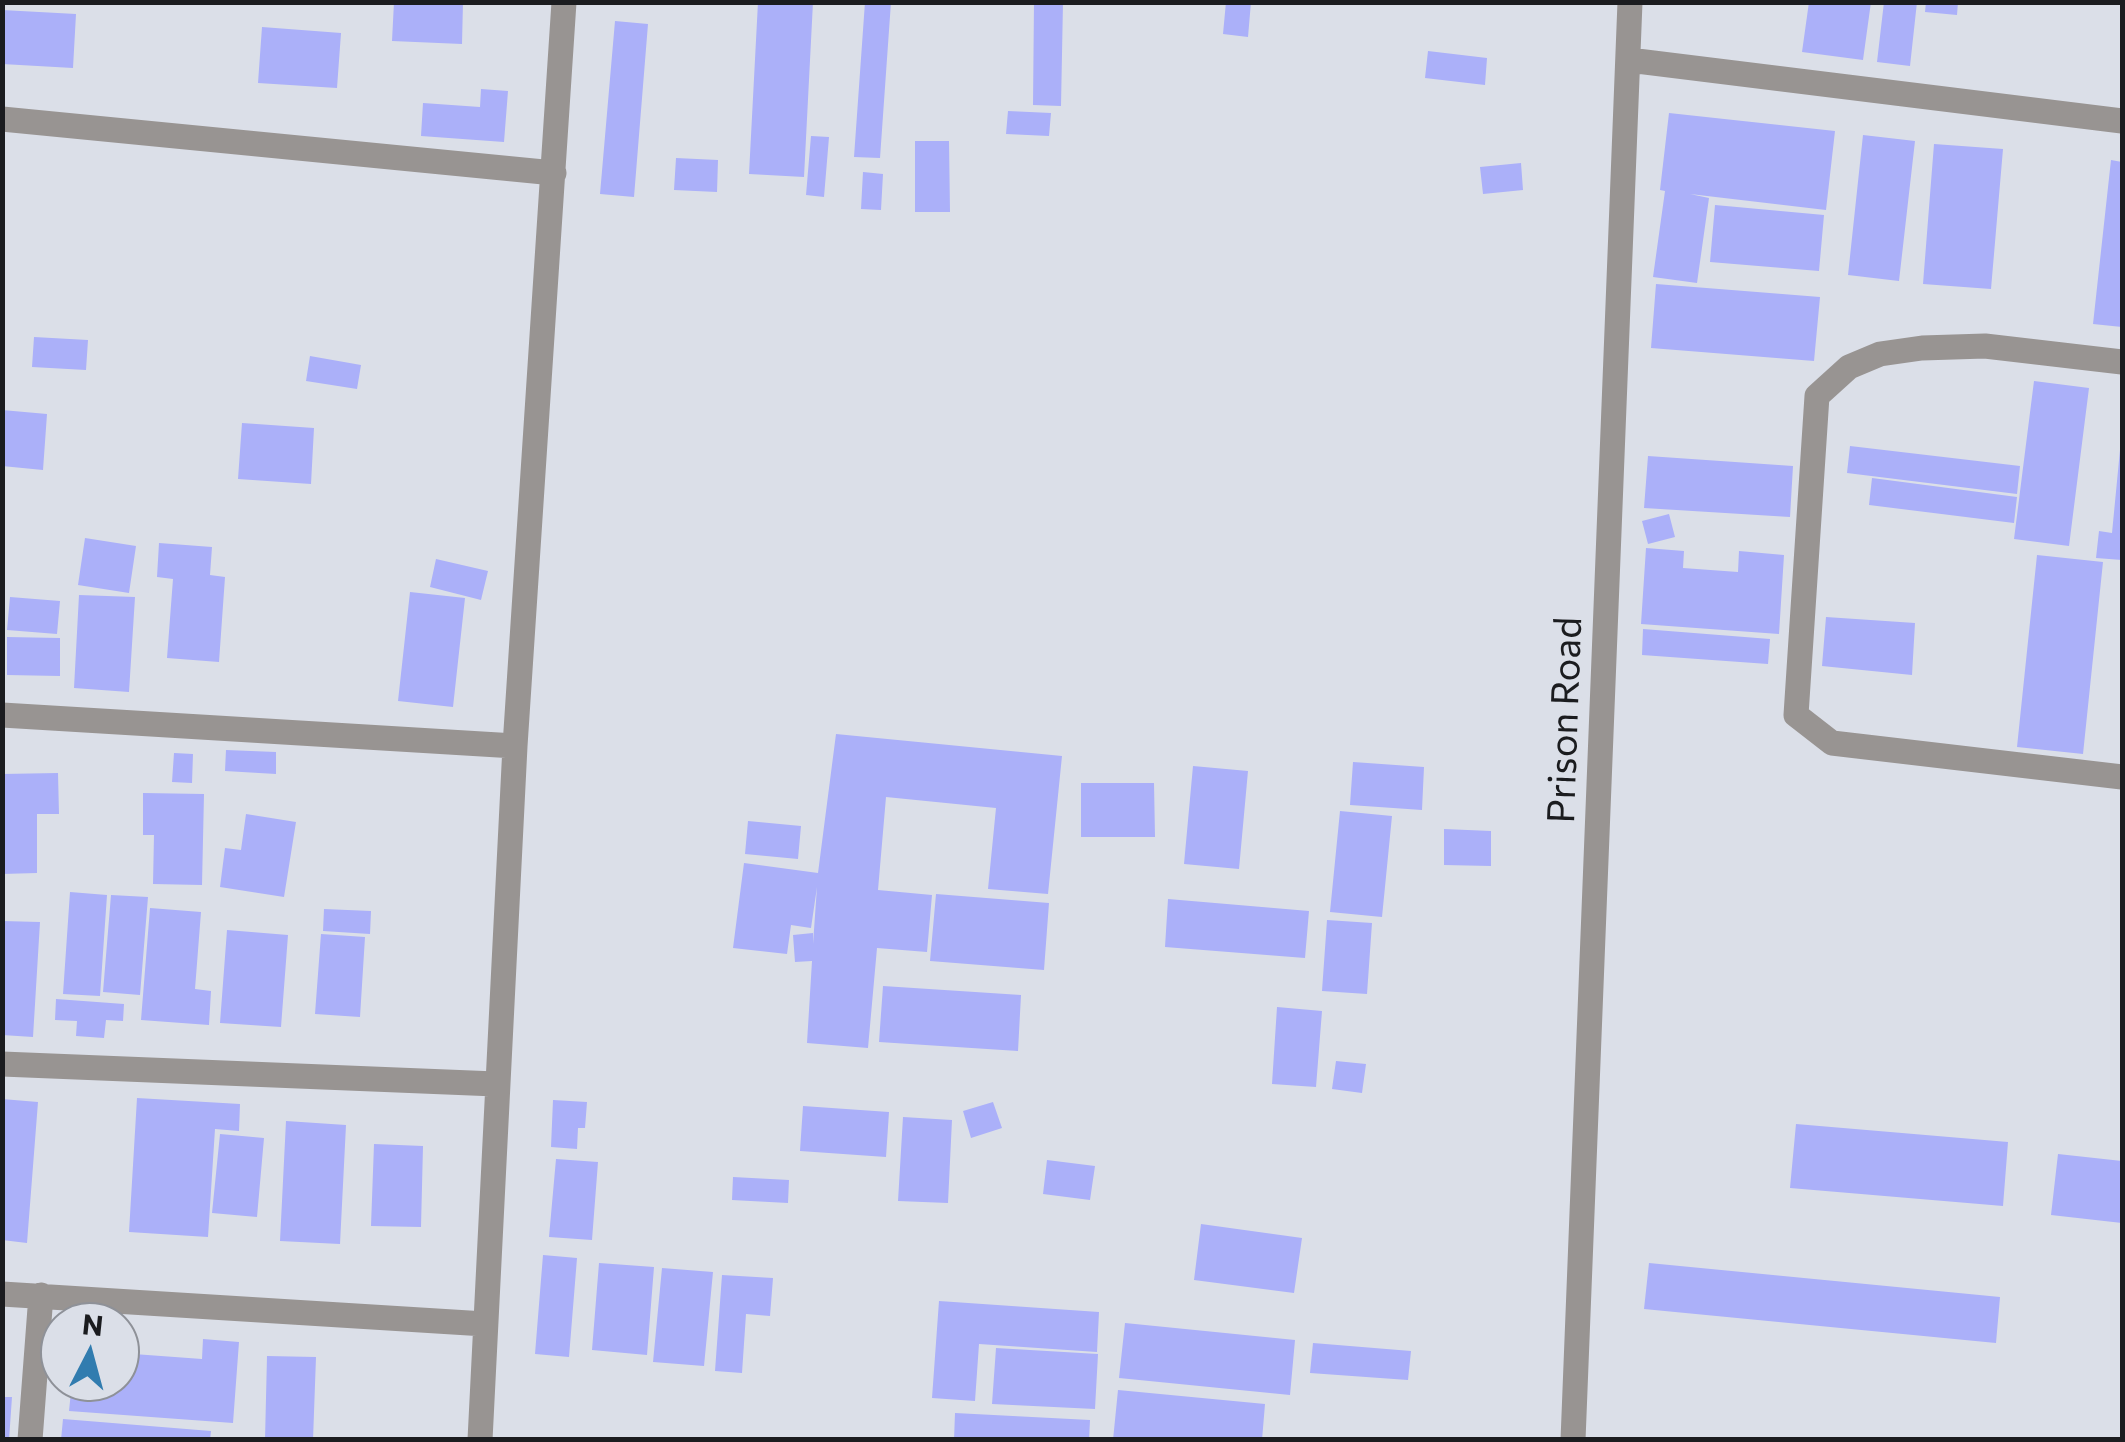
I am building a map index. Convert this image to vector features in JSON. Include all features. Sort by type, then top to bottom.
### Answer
[{"type":"street","points":[[480,1440],[515,746],[564,2]]},
{"type":"street","name":"Prison Road","points":[[1574,1440],[1630,2]]},
{"type":"street","points":[[1629,60],[2122,121]]},
{"type":"street","points":[[2,119],[554,174]]},
{"type":"street","points":[[2122,362],[1985,346],[1922,348],[1880,354],[1848,367],[1817,396],[1796,715],[1832,743],[2122,777]]},
{"type":"street","points":[[2,715],[515,746]]},
{"type":"street","points":[[2,1064],[496,1084]]},
{"type":"street","points":[[2,1294],[485,1324]]},
{"type":"street","points":[[30,1440],[41,1295]]},
{"type":"building","points":[[394,2],[463,2],[462,44],[392,41]]},
{"type":"building","points":[[758,2],[813,2],[804,177],[749,174]]},
{"type":"building","points":[[865,2],[891,2],[880,158],[854,157]]},
{"type":"building","points":[[1034,2],[1063,2],[1061,106],[1033,105]]},
{"type":"building","points":[[1226,2],[1251,2],[1248,37],[1223,34]]},
{"type":"building","points":[[1809,2],[1871,2],[1863,60],[1802,52]]},
{"type":"building","points":[[1884,2],[1917,2],[1910,66],[1877,62]]},
{"type":"building","points":[[1926,2],[1958,2],[1957,15],[1925,12]]},
{"type":"building","points":[[2,10],[76,14],[73,68],[2,64]]},
{"type":"building","points":[[615,21],[648,24],[634,197],[600,194]]},
{"type":"building","points":[[262,27],[341,33],[337,88],[258,83]]},
{"type":"building","points":[[1428,51],[1487,58],[1485,85],[1425,78]]},
{"type":"building","points":[[481,89],[508,91],[504,142],[421,136],[423,103],[480,107]]},
{"type":"building","points":[[1008,111],[1051,113],[1049,136],[1006,134]]},
{"type":"building","points":[[1669,113],[1835,131],[1826,210],[1690,194],[1709,198],[1697,283],[1653,277],[1665,191],[1660,190]]},
{"type":"building","points":[[1863,135],[1915,141],[1899,281],[1848,275]]},
{"type":"building","points":[[811,136],[829,137],[824,197],[806,195]]},
{"type":"building","points":[[915,141],[949,141],[950,212],[915,212]]},
{"type":"building","points":[[1934,144],[2003,149],[1991,289],[1923,284]]},
{"type":"building","points":[[676,158],[718,160],[717,192],[674,190]]},
{"type":"building","points":[[2111,160],[2122,162],[2122,327],[2093,324]]},
{"type":"building","points":[[1521,163],[1523,190],[1483,194],[1480,167]]},
{"type":"building","points":[[863,172],[883,174],[881,210],[861,209]]},
{"type":"building","points":[[1715,205],[1824,215],[1819,271],[1710,262]]},
{"type":"building","points":[[1656,284],[1820,297],[1814,361],[1651,348]]},
{"type":"building","points":[[34,337],[88,340],[86,370],[32,367]]},
{"type":"building","points":[[310,356],[361,365],[357,389],[306,381]]},
{"type":"building","points":[[2034,381],[2089,388],[2069,546],[2014,539]]},
{"type":"building","points":[[2,410],[47,414],[43,470],[2,466]]},
{"type":"building","points":[[242,423],[314,428],[311,484],[238,479]]},
{"type":"building","points":[[1850,446],[2020,466],[2017,494],[1847,473]]},
{"type":"building","points":[[2120,450],[2122,560],[2096,558],[2099,531],[2112,533]]},
{"type":"building","points":[[1648,456],[1793,466],[1790,517],[1644,508]]},
{"type":"building","points":[[1872,478],[2017,497],[2014,523],[1869,505]]},
{"type":"building","points":[[1669,514],[1675,537],[1648,544],[1642,521]]},
{"type":"building","points":[[85,538],[136,546],[129,593],[78,585]]},
{"type":"building","points":[[159,543],[212,547],[210,575],[225,577],[219,662],[167,658],[173,579],[157,577]]},
{"type":"building","points":[[1646,548],[1684,551],[1683,568],[1738,572],[1739,551],[1784,555],[1779,634],[1641,624]]},
{"type":"building","points":[[2037,555],[2103,562],[2083,754],[2017,747]]},
{"type":"building","points":[[436,559],[488,571],[481,600],[430,587]]},
{"type":"building","points":[[410,592],[465,598],[453,707],[398,701]]},
{"type":"building","points":[[79,595],[135,597],[129,692],[74,688]]},
{"type":"building","points":[[10,597],[60,601],[57,634],[7,630]]},
{"type":"building","points":[[1826,617],[1915,623],[1912,675],[1822,666]]},
{"type":"building","points":[[1643,629],[1770,639],[1768,664],[1642,655]]},
{"type":"building","points":[[7,637],[60,638],[60,676],[7,675]]},
{"type":"building","points":[[836,734],[1062,756],[1048,894],[988,889],[996,808],[886,797],[878,890],[932,895],[927,952],[877,948],[868,1048],[807,1043],[812,961],[795,962],[793,935],[813,933],[813,944],[817,887],[811,928],[791,925],[787,954],[733,948],[744,863],[818,873]]},
{"type":"building","points":[[226,750],[276,752],[276,774],[225,771]]},
{"type":"building","points":[[174,753],[193,754],[192,783],[172,782]]},
{"type":"building","points":[[1353,762],[1424,767],[1422,810],[1350,805]]},
{"type":"building","points":[[1193,766],[1248,771],[1239,869],[1184,864]]},
{"type":"building","points":[[58,773],[59,814],[37,814],[37,873],[2,874],[2,774]]},
{"type":"building","points":[[1081,783],[1154,783],[1155,837],[1081,837]]},
{"type":"building","points":[[143,793],[204,794],[202,885],[153,884],[154,835],[143,835]]},
{"type":"building","points":[[1340,811],[1392,816],[1382,917],[1330,912]]},
{"type":"building","points":[[246,814],[296,822],[284,897],[220,887],[225,848],[241,850]]},
{"type":"building","points":[[748,821],[801,826],[798,859],[745,854]]},
{"type":"building","points":[[1444,829],[1491,831],[1491,866],[1444,865]]},
{"type":"building","points":[[70,892],[107,895],[100,996],[63,994]]},
{"type":"building","points":[[936,894],[1049,903],[1044,970],[930,961]]},
{"type":"building","points":[[111,895],[148,897],[140,995],[103,992]]},
{"type":"building","points":[[1168,899],[1309,911],[1305,958],[1165,947]]},
{"type":"building","points":[[150,908],[201,912],[195,989],[211,991],[209,1025],[141,1020]]},
{"type":"building","points":[[324,909],[371,911],[370,934],[323,931]]},
{"type":"building","points":[[1327,920],[1372,923],[1367,994],[1322,991]]},
{"type":"building","points":[[2,921],[40,922],[33,1037],[2,1035]]},
{"type":"building","points":[[227,930],[288,935],[281,1027],[220,1023]]},
{"type":"building","points":[[321,934],[365,937],[360,1017],[315,1014]]},
{"type":"building","points":[[883,986],[1021,995],[1018,1051],[879,1042]]},
{"type":"building","points":[[56,999],[124,1004],[123,1021],[106,1020],[104,1038],[76,1036],[77,1021],[55,1020]]},
{"type":"building","points":[[1277,1007],[1322,1011],[1316,1087],[1272,1084]]},
{"type":"building","points":[[1336,1061],[1366,1064],[1362,1093],[1332,1089]]},
{"type":"building","points":[[137,1098],[240,1104],[239,1131],[215,1129],[208,1237],[129,1232]]},
{"type":"building","points":[[2,1099],[38,1102],[27,1243],[2,1240]]},
{"type":"building","points":[[553,1100],[587,1102],[585,1128],[578,1128],[577,1149],[551,1147]]},
{"type":"building","points":[[993,1102],[1002,1128],[971,1138],[963,1111]]},
{"type":"building","points":[[803,1106],[889,1112],[886,1157],[800,1151]]},
{"type":"building","points":[[903,1117],[952,1120],[948,1203],[898,1201]]},
{"type":"building","points":[[286,1121],[346,1125],[340,1244],[280,1241]]},
{"type":"building","points":[[1796,1124],[2008,1142],[2003,1206],[1790,1188]]},
{"type":"building","points":[[220,1134],[264,1138],[257,1217],[212,1213]]},
{"type":"building","points":[[374,1144],[423,1146],[421,1227],[371,1226]]},
{"type":"building","points":[[2058,1154],[2122,1161],[2122,1223],[2051,1215]]},
{"type":"building","points":[[556,1159],[598,1162],[592,1240],[549,1237]]},
{"type":"building","points":[[1047,1160],[1095,1166],[1090,1200],[1043,1194]]},
{"type":"building","points":[[733,1177],[789,1180],[788,1203],[732,1200]]},
{"type":"building","points":[[1201,1224],[1302,1238],[1294,1293],[1194,1280]]},
{"type":"building","points":[[543,1255],[577,1258],[569,1357],[535,1354]]},
{"type":"building","points":[[599,1263],[654,1267],[647,1355],[592,1350]]},
{"type":"building","points":[[1649,1263],[2000,1297],[1996,1343],[1644,1309]]},
{"type":"building","points":[[662,1268],[713,1272],[704,1366],[653,1362]]},
{"type":"building","points":[[722,1275],[773,1278],[770,1316],[746,1314],[742,1373],[715,1371]]},
{"type":"building","points":[[939,1301],[1099,1312],[1097,1352],[979,1344],[975,1401],[932,1398]]},
{"type":"building","points":[[1125,1323],[1295,1340],[1290,1395],[1119,1378]]},
{"type":"building","points":[[203,1339],[239,1342],[233,1423],[69,1411],[70,1402],[140,1402],[140,1354],[202,1359]]},
{"type":"building","points":[[1313,1343],[1411,1351],[1408,1380],[1310,1373]]},
{"type":"building","points":[[996,1348],[1098,1354],[1095,1409],[992,1404]]},
{"type":"building","points":[[267,1356],[316,1357],[313,1440],[265,1440]]},
{"type":"building","points":[[1118,1390],[1265,1404],[1262,1440],[1113,1440]]},
{"type":"building","points":[[2,1397],[12,1397],[9,1440],[2,1440]]},
{"type":"building","points":[[955,1413],[1090,1420],[1089,1440],[954,1440]]},
{"type":"building","points":[[63,1419],[211,1431],[210,1440],[61,1440]]}]
